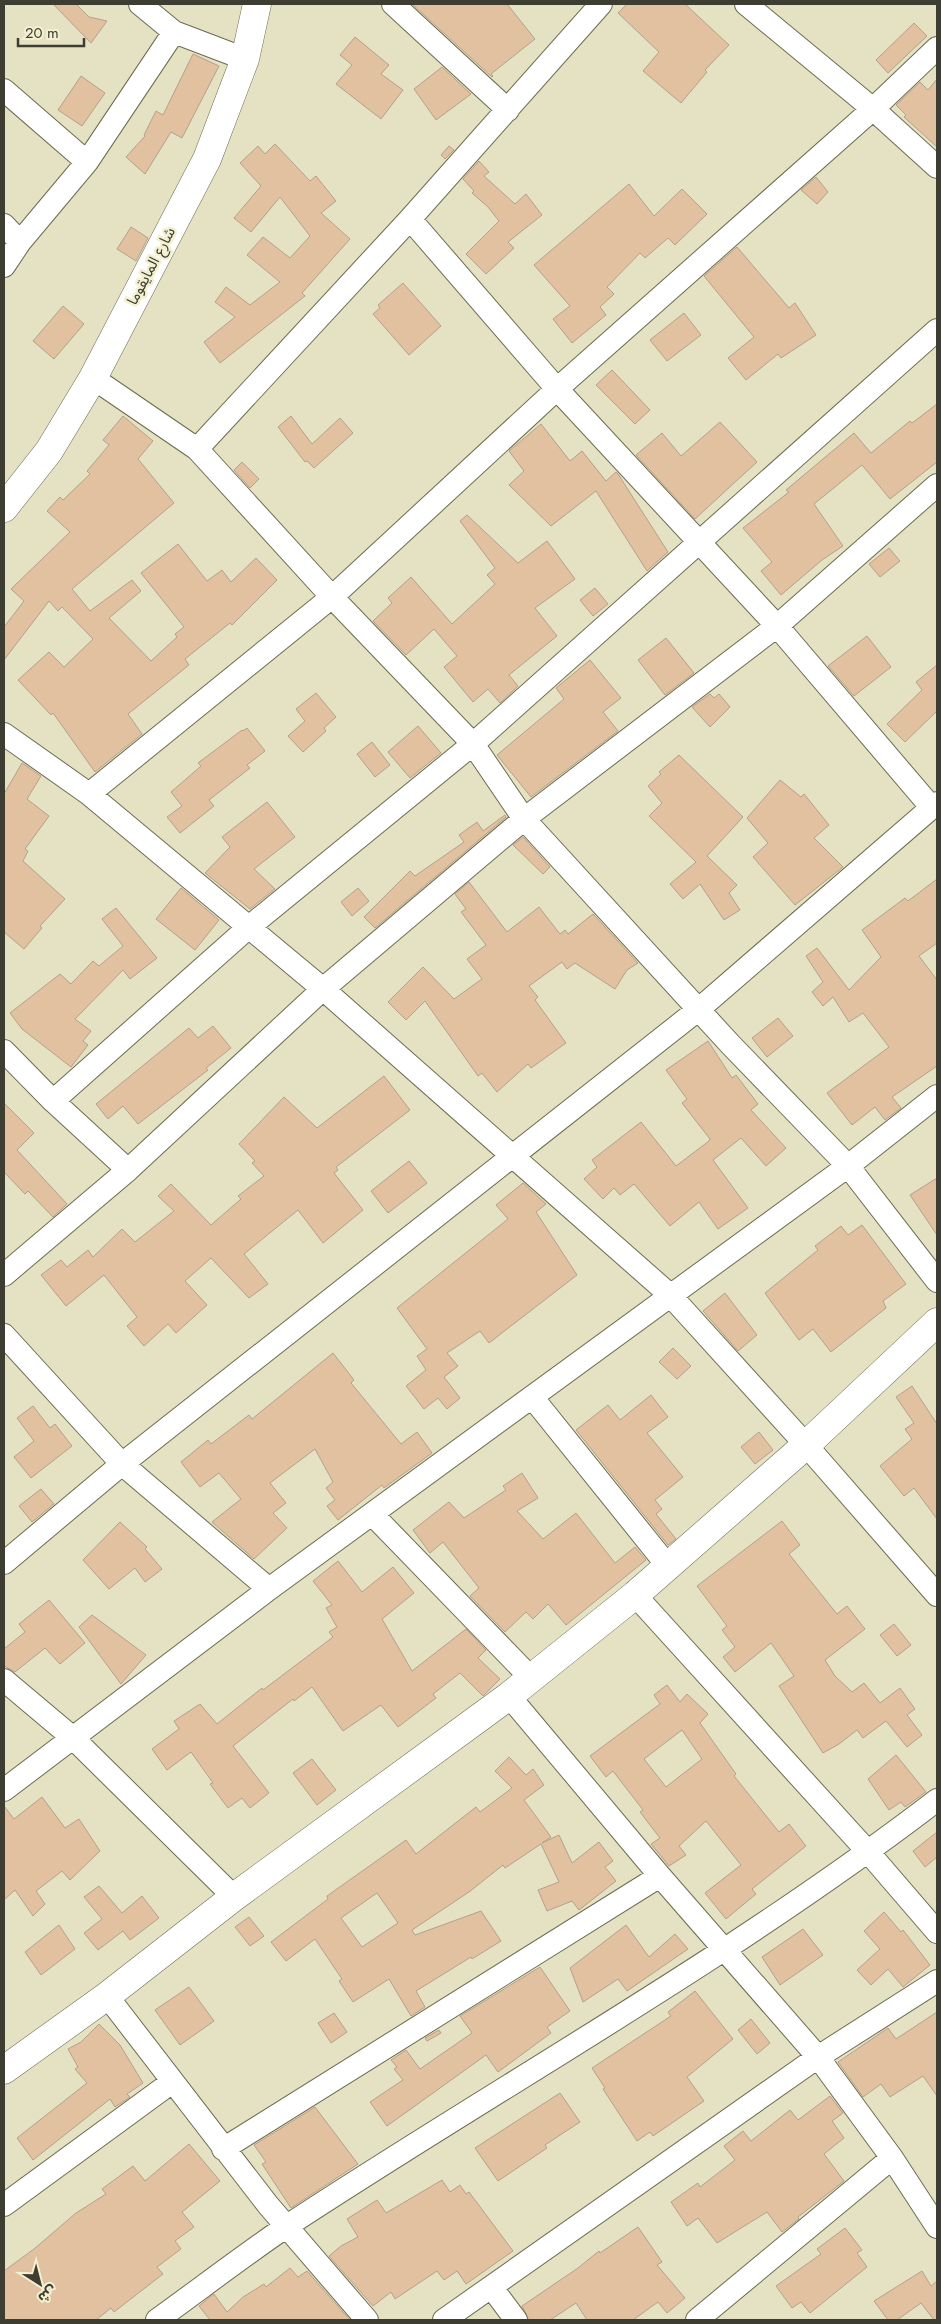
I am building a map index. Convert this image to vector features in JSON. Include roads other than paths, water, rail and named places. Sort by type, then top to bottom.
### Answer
[{"type":"street","points":[[140,4],[174,32],[245,59]]},
{"type":"street","name":"شارع المايقوما","points":[[4,508],[49,451],[93,378],[207,159],[245,59],[258,4]]},
{"type":"street","points":[[197,448],[410,219],[601,4]]},
{"type":"street","points":[[746,4],[873,109],[937,167]]},
{"type":"street","points":[[401,6],[508,110]]},
{"type":"street","points":[[4,266],[20,242],[87,162],[174,32]]},
{"type":"street","points":[[89,794],[332,597],[557,389],[873,109],[937,48]]},
{"type":"street","points":[[4,90],[87,162]]},
{"type":"street","points":[[4,1563],[122,1464],[699,1009],[935,805],[701,542],[557,389],[410,219]]},
{"type":"street","points":[[4,225],[20,242]]},
{"type":"street","points":[[53,1101],[249,927],[473,744],[937,330]]},
{"type":"street","points":[[93,378],[197,448],[332,597],[473,744],[524,819],[730,1044],[848,1166],[937,1281]]},
{"type":"street","points":[[4,1276],[128,1170],[323,989],[524,819],[777,626],[937,485]]},
{"type":"street","points":[[4,734],[89,794],[323,989],[670,1294],[806,1445],[937,1595]]},
{"type":"street","points":[[4,1051],[53,1101],[128,1170]]},
{"type":"street","points":[[4,1790],[269,1589],[670,1294],[848,1166],[937,1096]]},
{"type":"street","points":[[4,2070],[107,1996],[234,1897],[509,1696],[634,1595],[806,1445],[937,1322]]},
{"type":"street","points":[[4,1335],[122,1464],[269,1589]]},
{"type":"street","points":[[532,1397],[667,1565]]},
{"type":"street","points":[[372,1514],[531,1678]]},
{"type":"street","points":[[634,1595],[869,1853],[937,1932]]},
{"type":"street","points":[[4,1680],[72,1738],[234,1897]]},
{"type":"street","points":[[509,1696],[660,1876],[818,2057],[892,2158],[937,2227]]},
{"type":"street","points":[[157,2320],[286,2228],[723,1949],[869,1853],[937,1800]]},
{"type":"street","points":[[224,2149],[660,1876]]},
{"type":"street","points":[[444,2320],[818,2057],[937,1982]]},
{"type":"street","points":[[107,1996],[286,2228],[303,2244],[367,2320]]},
{"type":"street","points":[[4,2205],[172,2082]]},
{"type":"street","points":[[697,2320],[892,2158]]},
{"type":"street","points":[[492,2288],[516,2320]]}]
